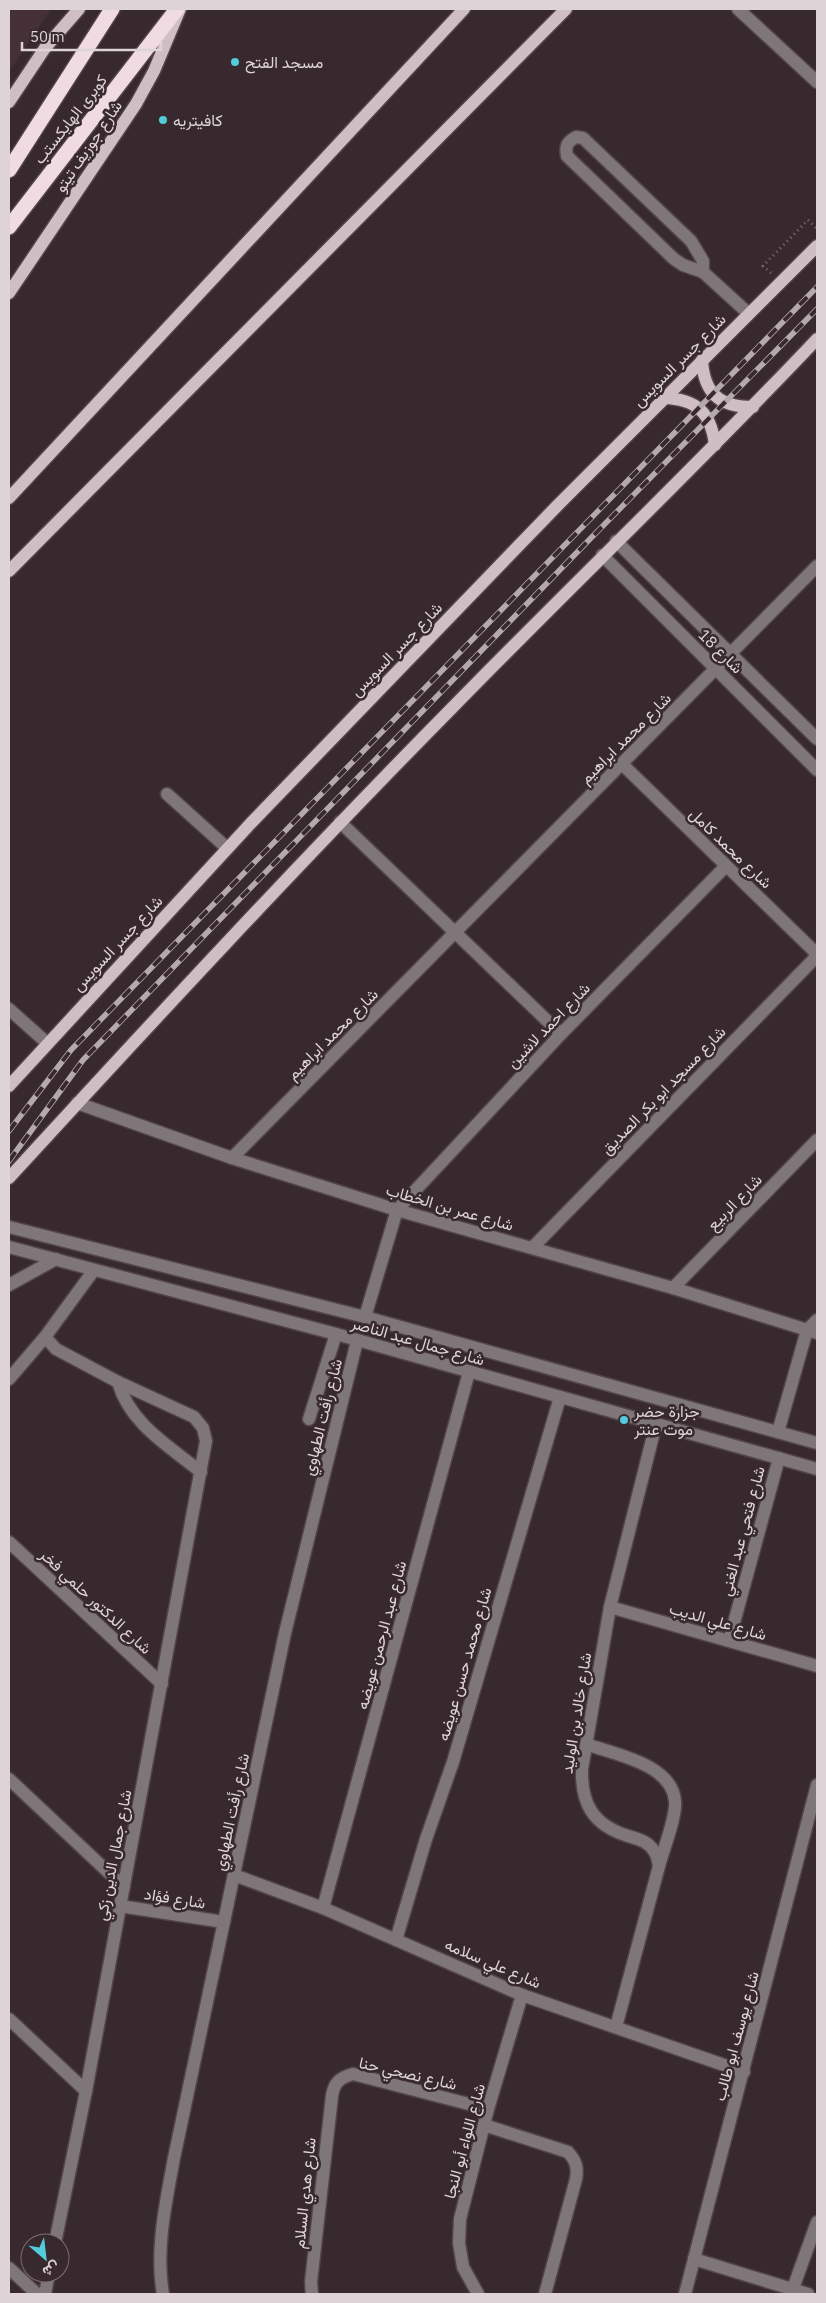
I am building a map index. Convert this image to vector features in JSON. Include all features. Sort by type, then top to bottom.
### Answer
[{"type":"highway","name":"كوبرى الهايكستب","points":[[9,170],[112,9]]},
{"type":"highway","name":"كوبرى الهايكستب","points":[[9,227],[178,9]]},
{"type":"main road","points":[[9,102],[46,48],[79,9]]},
{"type":"main road","name":"شارع جوزيف تيتو","points":[[9,293],[136,104],[154,71],[178,9]]},
{"type":"main road","points":[[9,498],[464,9]]},
{"type":"main road","points":[[9,571],[566,9]]},
{"type":"main road","name":"شارع جسر السويس","points":[[9,1086],[227,848],[664,398],[817,246]]},
{"type":"main road","points":[[9,1178],[340,822],[602,555],[715,446],[817,339]]},
{"type":"main road","points":[[702,360],[703,376],[710,390],[722,401],[737,407],[753,407]]},
{"type":"main road","points":[[664,398],[680,398],[695,405],[706,416],[713,430],[715,446]]},
{"type":"street","points":[[738,9],[817,82]]},
{"type":"street","points":[[703,272],[703,261],[691,241],[583,138],[576,137],[569,141],[566,148],[567,156],[674,259],[683,265],[703,272],[748,313]]},
{"type":"street","name":"شارع 18","points":[[616,541],[817,738]]},
{"type":"street","name":"شارع 18","points":[[602,555],[817,770]]},
{"type":"street","name":"شارع محمد ابراهيم","points":[[232,1158],[817,566]]},
{"type":"street","name":"شارع محمد كامل","points":[[622,764],[817,955]]},
{"type":"street","points":[[167,794],[227,848]]},
{"type":"street","points":[[340,822],[561,1034]]},
{"type":"street","name":"شارع احمد لاشين","points":[[397,1210],[561,1034],[726,866]]},
{"type":"street","name":"شارع مسجد ابو بكر الصديق","points":[[533,1247],[817,955]]},
{"type":"street","points":[[9,1009],[47,1043]]},
{"type":"street","name":"شارع عمر بن الخطاب","points":[[77,1104],[232,1158],[397,1210],[533,1247],[812,1331]]},
{"type":"street","name":"شارع الربيع","points":[[673,1288],[817,1140]]},
{"type":"street","points":[[365,1317],[397,1210]]},
{"type":"street","name":"شارع جمال عبد الناصر","points":[[9,1227],[365,1317],[817,1443]]},
{"type":"street","name":"شارع جمال عبد الناصر","points":[[9,1246],[358,1340],[817,1469]]},
{"type":"street","points":[[9,1285],[56,1259]]},
{"type":"street","points":[[9,1379],[45,1337],[94,1270]]},
{"type":"street","points":[[778,1432],[817,1320]]},
{"type":"street","points":[[309,1419],[336,1334]]},
{"type":"street","name":"شارع جمال الدين زكي","points":[[45,1337],[56,1349],[118,1382],[194,1416],[203,1428],[206,1441],[86,2090],[57,2233]]},
{"type":"street","name":"شارع رأفت الطهاوي","points":[[163,2294],[161,2280],[163,2219],[285,1633],[358,1340]]},
{"type":"street","name":"شارع عبد الرحمن عويضه","points":[[323,1908],[469,1372]]},
{"type":"street","points":[[118,1382],[122,1396],[137,1419],[201,1472]]},
{"type":"street","name":"شارع محمد حسن عويضه","points":[[396,1940],[426,1839],[452,1762],[560,1397]]},
{"type":"street","name":"شارع خالد بن الوليد","points":[[656,1424],[610,1607],[586,1744],[581,1786],[586,1804],[596,1818],[610,1829],[643,1840],[654,1851],[659,1866]]},
{"type":"street","name":"شارع فتحي عبد الغني","points":[[729,1641],[779,1458]]},
{"type":"street","name":"شارع الدكتور حلمي فخر","points":[[9,1542],[162,1684]]},
{"type":"street","name":"شارع علي الديب","points":[[610,1607],[817,1666]]},
{"type":"street","points":[[586,1744],[655,1769],[670,1783],[676,1802],[659,1866],[657,1882],[616,2027]]},
{"type":"street","points":[[9,1779],[124,1887]]},
{"type":"street","name":"شارع يوسف ابو طالب","points":[[685,2294],[817,1785]]},
{"type":"street","name":"شارع علي سلامه","points":[[234,1875],[323,1908],[522,1994],[744,2072]]},
{"type":"street","name":"شارع فؤاد","points":[[120,1906],[224,1922]]},
{"type":"street","name":"شارع اللواء أبو النجا","points":[[478,2294],[463,2267],[459,2243],[460,2219],[488,2109],[522,1994]]},
{"type":"street","points":[[9,2019],[86,2090]]},
{"type":"street","name":"شارع نصحي حنا","points":[[332,2096],[334,2085],[342,2077],[353,2074],[488,2109]]},
{"type":"street","name":"شارع هدي السلام","points":[[312,2294],[311,2282],[332,2096]]},
{"type":"street","points":[[484,2125],[568,2152],[575,2160],[578,2170],[576,2179],[545,2294]]},
{"type":"street","points":[[792,2291],[817,2222]]},
{"type":"street","points":[[694,2259],[792,2291],[808,2294]]},
{"type":"street","points":[[9,2268],[37,2294]]},
{"type":"path","points":[[763,266],[808,220],[817,229]]},
{"type":"shaded area","points":[[9,9],[51,9],[9,72]]},
{"type":"railway","points":[[9,1131],[71,1050],[817,287]]},
{"type":"railway","points":[[9,1161],[83,1060],[589,540],[817,309]]},
{"type":"place","name":"مسجد الفتح","points":[[235,62]]},
{"type":"place","name":"كافيتريه","points":[[163,120]]},
{"type":"place","name":"جزارة حضر موت عنتر","points":[[624,1420]]}]
